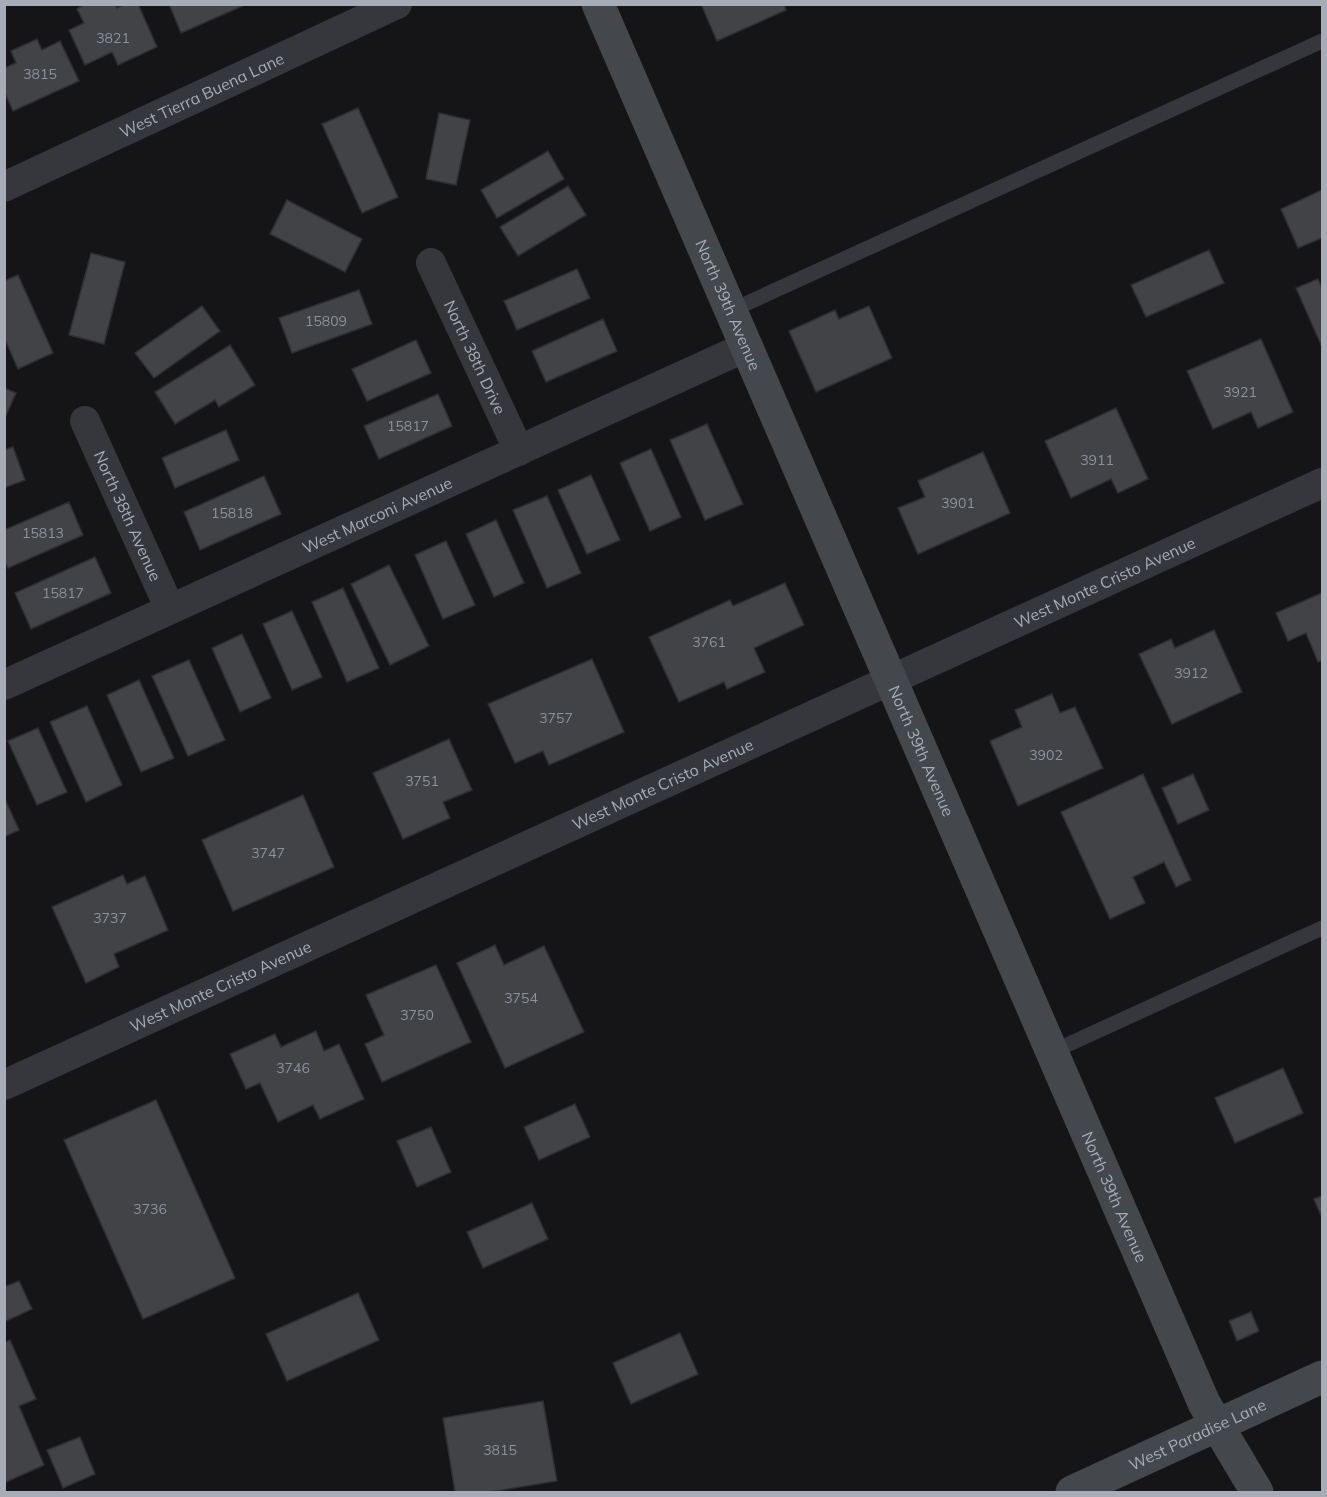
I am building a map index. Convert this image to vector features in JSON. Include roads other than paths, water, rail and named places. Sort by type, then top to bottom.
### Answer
[{"type":"street","name":"West Tierra Buena Lane","points":[[4,187],[397,4]]},
{"type":"street","name":"North 39th Avenue","points":[[598,4],[1200,1392],[1257,1492]]},
{"type":"street","name":"North 38th Drive","points":[[431,263],[519,451]]},
{"type":"street","name":"West Marconi Avenue","points":[[4,685],[748,346]]},
{"type":"street","name":"North 38th Avenue","points":[[85,420],[170,609]]},
{"type":"street","name":"West Monte Cristo Avenue","points":[[4,1085],[1323,483]]},
{"type":"street","name":"West Paradise Lane","points":[[1072,1492],[1323,1377]]},
{"type":"lane","points":[[732,310],[1323,41]]},
{"type":"lane","points":[[1054,1051],[1323,928]]}]
